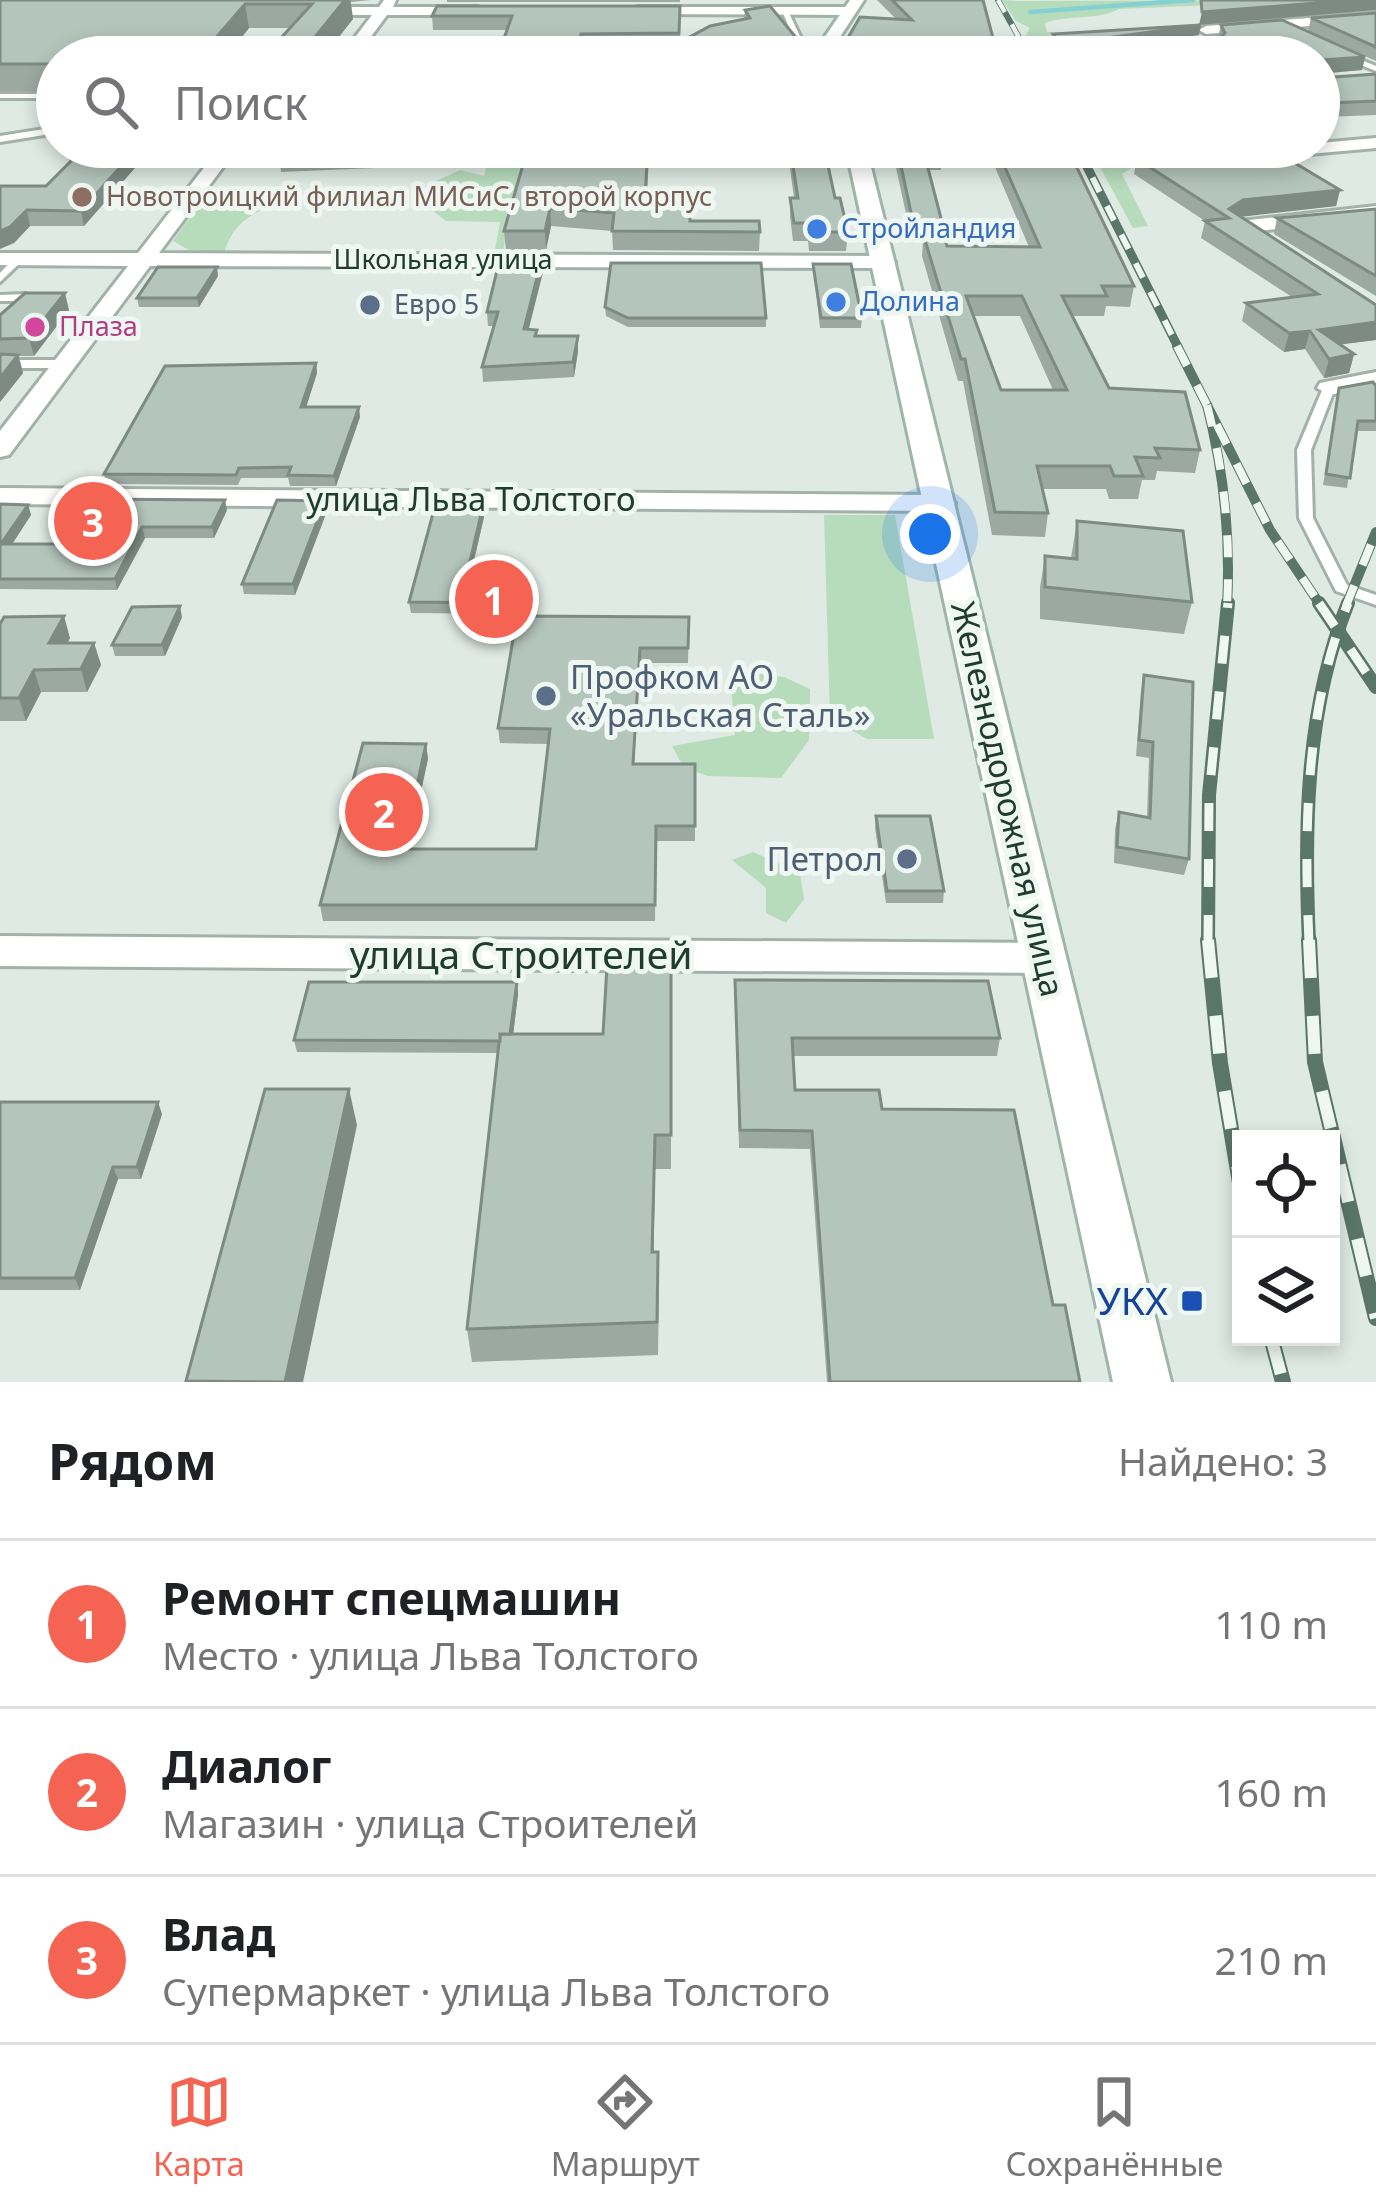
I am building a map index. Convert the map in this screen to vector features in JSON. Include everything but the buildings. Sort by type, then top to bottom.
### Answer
[{"type":"main road","points":[[833,36],[852,6]]},
{"type":"main road","name":"Железнодорожная улица","points":[[861,168],[1142,1382]]},
{"type":"street","points":[[298,10],[387,5],[494,11]]},
{"type":"street","points":[[364,36],[387,5]]},
{"type":"street","points":[[621,11],[852,6]]},
{"type":"street","points":[[1210,36],[1278,24],[1376,17]]},
{"type":"street","points":[[1357,80],[1376,78]]},
{"type":"street","points":[[1340,146],[1376,143]]},
{"type":"street","points":[[0,448],[214,168]]},
{"type":"street","points":[[1279,251],[1240,227],[1376,212]]},
{"type":"street","name":"Школьная улица","points":[[9,259],[885,262]]},
{"type":"street","points":[[1328,388],[1376,379]]},
{"type":"street","name":"улица Льва Толстого","points":[[0,496],[941,502]]},
{"type":"street","name":"улица Строителей","points":[[0,951],[1043,958]]},
{"type":"lane","points":[[785,11],[796,36]]},
{"type":"lane","points":[[1278,24],[1298,33]]},
{"type":"lane","points":[[1340,52],[1376,69]]},
{"type":"lane","points":[[0,96],[36,96]]},
{"type":"lane","points":[[0,139],[36,133]]},
{"type":"lane","points":[[0,279],[9,259]]},
{"type":"lane","points":[[0,298],[26,298],[0,328]]},
{"type":"lane","points":[[0,364],[64,364]]},
{"type":"lane","points":[[1328,388],[1304,450],[1306,518],[1341,588],[1376,600]]},
{"type":"green space","points":[[1002,0],[1332,0],[1119,9],[1045,23],[1047,32],[1093,36],[1025,36],[1030,28],[1016,21]]},
{"type":"green space","points":[[486,168],[520,168],[503,251],[499,252],[495,249],[500,222],[446,221],[433,211],[438,197],[423,187],[460,170],[484,176]]},
{"type":"green space","points":[[1100,168],[1131,168],[1122,174],[1148,226],[1133,228]]},
{"type":"green space","points":[[243,191],[279,201],[238,226],[224,253],[194,253],[173,241],[204,197]]},
{"type":"green space","points":[[824,515],[895,515],[934,739],[867,739],[830,718]]},
{"type":"green space","points":[[748,673],[784,677],[810,689],[809,740],[781,778],[708,776],[684,768],[672,746],[735,735],[731,685]]},
{"type":"green space","points":[[753,852],[800,873],[804,899],[786,923],[766,913],[766,888],[732,860]]},
{"type":"waterway","points":[[1030,12],[1193,0]]},
{"type":"railway","points":[[998,0],[1018,36]]},
{"type":"railway","points":[[1088,168],[1179,349]]},
{"type":"railway","points":[[1177,346],[1207,406]]},
{"type":"railway","points":[[1207,406],[1270,530],[1321,606]]},
{"type":"railway","points":[[1207,406],[1225,504],[1227,606]]},
{"type":"railway","points":[[1346,606],[1376,532]]},
{"type":"railway","points":[[1208,940],[1209,795],[1228,603]]},
{"type":"railway","points":[[1319,603],[1338,631]]},
{"type":"railway","points":[[1338,631],[1348,603]]},
{"type":"railway","points":[[1309,943],[1310,770],[1323,685],[1338,631]]},
{"type":"railway","points":[[1338,631],[1376,687]]},
{"type":"railway","points":[[1208,940],[1232,1135]]},
{"type":"railway","points":[[1309,940],[1315,1062],[1376,1318]]},
{"type":"railway","points":[[1273,1346],[1283,1382]]},
{"type":"place","name":"Новотроицкий филиал МИСиС, второй корпус","points":[[82,197]]},
{"type":"place","name":"Стройландия","points":[[817,229]]},
{"type":"place","name":"Долина","points":[[836,302]]},
{"type":"place","name":"Евро 5","points":[[370,305]]},
{"type":"place","name":"Плаза","points":[[35,327]]},
{"type":"place","name":"Влад","points":[[93,521]]},
{"type":"place","name":"Ремонт спецмашин","points":[[494,599]]},
{"type":"place","name":"Профком АО «Уральская Сталь»","points":[[546,696]]},
{"type":"place","name":"Диалог","points":[[384,812]]},
{"type":"place","name":"Петрол","points":[[907,859]]},
{"type":"place","name":"УКХ","points":[[1192,1301]]}]
